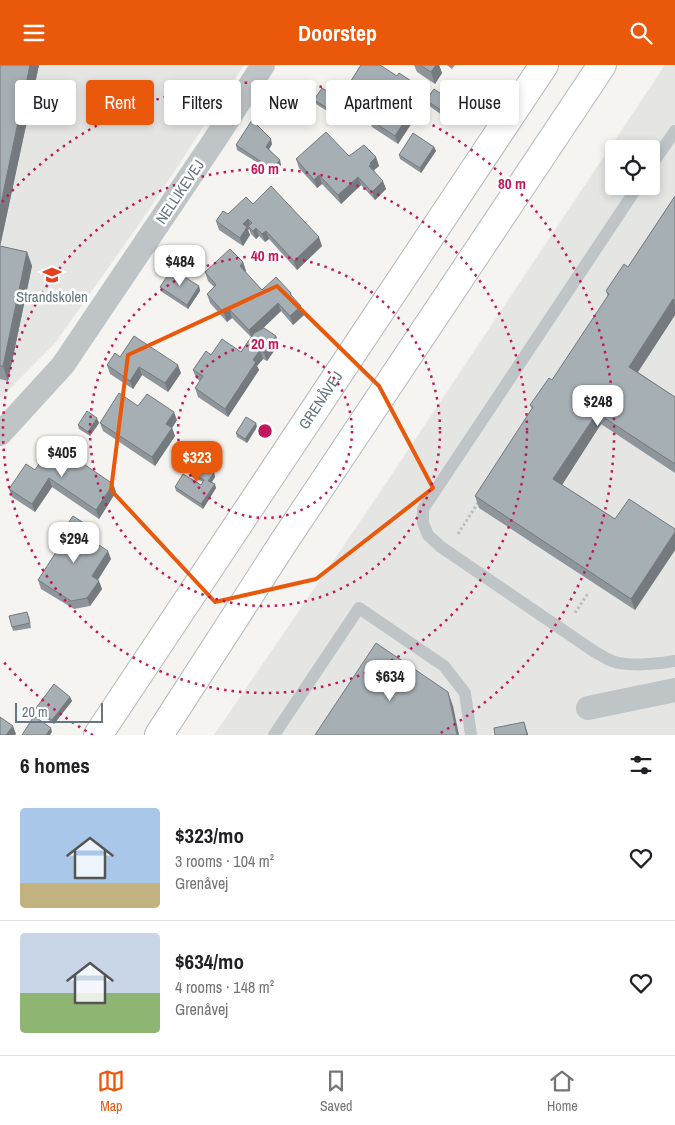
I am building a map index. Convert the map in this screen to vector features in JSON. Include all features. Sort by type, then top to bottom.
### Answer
[{"type":"main road","name":"GRENÅVEJ","points":[[98,735],[544,65]]},
{"type":"main road","points":[[159,735],[283,543],[602,65]]},
{"type":"street","name":"NELLIKEVEJ","points":[[0,434],[62,365],[216,138],[263,65]]},
{"type":"street","points":[[588,708],[675,689]]},
{"type":"lane","points":[[660,153],[675,131]]},
{"type":"lane","points":[[632,195],[423,509],[423,523],[428,535],[441,547],[595,652],[613,662],[656,664],[675,661]]},
{"type":"lane","points":[[274,735],[359,608],[444,666],[464,693],[471,735]]},
{"type":"path","points":[[447,551],[484,493]]},
{"type":"highlighted area","points":[[277,286],[379,386],[433,488],[316,579],[215,602],[111,490],[128,355]]},
{"type":"shaded area","name":"Strandskolen","points":[[0,65],[244,65],[234,80],[164,80],[164,125],[205,125],[151,207],[56,342],[0,399]]},
{"type":"shaded area","points":[[665,65],[675,65],[675,735],[214,735],[370,507],[605,155],[605,195],[660,195],[660,140],[615,140]]},
{"type":"building","points":[[0,65],[30,65],[27,80],[15,80],[15,125],[17,125],[0,208]]},
{"type":"building","points":[[361,65],[380,65],[397,76],[399,73],[410,80],[351,80]]},
{"type":"building","points":[[420,65],[436,65],[431,72]]},
{"type":"building","points":[[322,88],[326,91],[326,107],[316,101],[316,97]]},
{"type":"building","points":[[434,89],[440,93],[440,110],[430,103],[430,94]]},
{"type":"building","points":[[251,122],[251,125],[257,125],[271,139],[266,147],[280,160],[272,169],[236,145]]},
{"type":"building","points":[[378,125],[402,125],[395,136]]},
{"type":"building","points":[[326,132],[349,156],[364,145],[376,157],[369,166],[383,181],[372,192],[358,177],[338,195],[319,175],[314,180],[296,159]]},
{"type":"building","points":[[413,133],[434,147],[420,168],[399,155]]},
{"type":"building","points":[[271,186],[319,237],[294,261],[266,231],[262,234],[256,228],[253,231],[248,226],[252,223],[248,219],[243,224],[247,227],[240,238],[216,221],[223,211],[228,214],[246,197],[253,204]]},
{"type":"building","points":[[675,196],[675,301],[673,299],[629,367],[675,397],[675,464],[597,413],[553,479],[615,519],[629,499],[675,529],[675,532],[631,599],[475,496],[533,407],[530,405],[549,378],[552,380],[609,294],[606,291],[624,264],[628,267]]},
{"type":"building","points":[[0,246],[27,252],[3,366],[0,366]]},
{"type":"building","points":[[230,249],[243,262],[240,266],[262,290],[276,277],[301,306],[290,316],[278,303],[249,330],[229,309],[224,313],[207,294],[216,285],[205,272]]},
{"type":"building","points":[[172,269],[199,286],[187,305],[160,287]]},
{"type":"building","points":[[264,328],[276,336],[264,353],[260,350],[253,360],[256,362],[225,409],[195,388],[203,376],[193,370],[206,351],[211,355],[222,339],[241,352],[254,333]]},
{"type":"building","points":[[134,336],[178,365],[165,383],[139,367],[130,381],[107,365],[115,353],[120,357]]},
{"type":"building","points":[[119,393],[138,406],[147,394],[174,412],[166,424],[172,428],[152,457],[100,423]]},
{"type":"building","points":[[87,411],[97,418],[88,432],[78,425]]},
{"type":"building","points":[[246,417],[256,423],[245,439],[236,433]]},
{"type":"building","points":[[53,443],[113,484],[96,510],[49,478],[32,504],[9,489],[26,464],[35,470]]},
{"type":"building","points":[[197,461],[214,473],[208,481],[215,484],[201,504],[175,487],[183,474],[201,485],[204,480],[190,472]]},
{"type":"building","points":[[73,516],[87,525],[81,533],[108,551],[92,576],[99,581],[87,598],[71,601],[38,580],[64,540],[68,541],[72,535],[64,529]]},
{"type":"building","points":[[27,612],[30,623],[12,627],[9,616]]},
{"type":"building","points":[[376,643],[448,692],[457,735],[315,735]]},
{"type":"building","points":[[54,684],[70,697],[52,720],[36,708]]},
{"type":"building","points":[[34,716],[51,728],[46,735],[22,735]]},
{"type":"building","points":[[0,717],[13,726],[6,735],[0,735]]},
{"type":"building","points":[[524,722],[527,735],[495,735],[494,728]]},
{"type":"place","name":"Strandskolen","points":[[52,275]]}]
